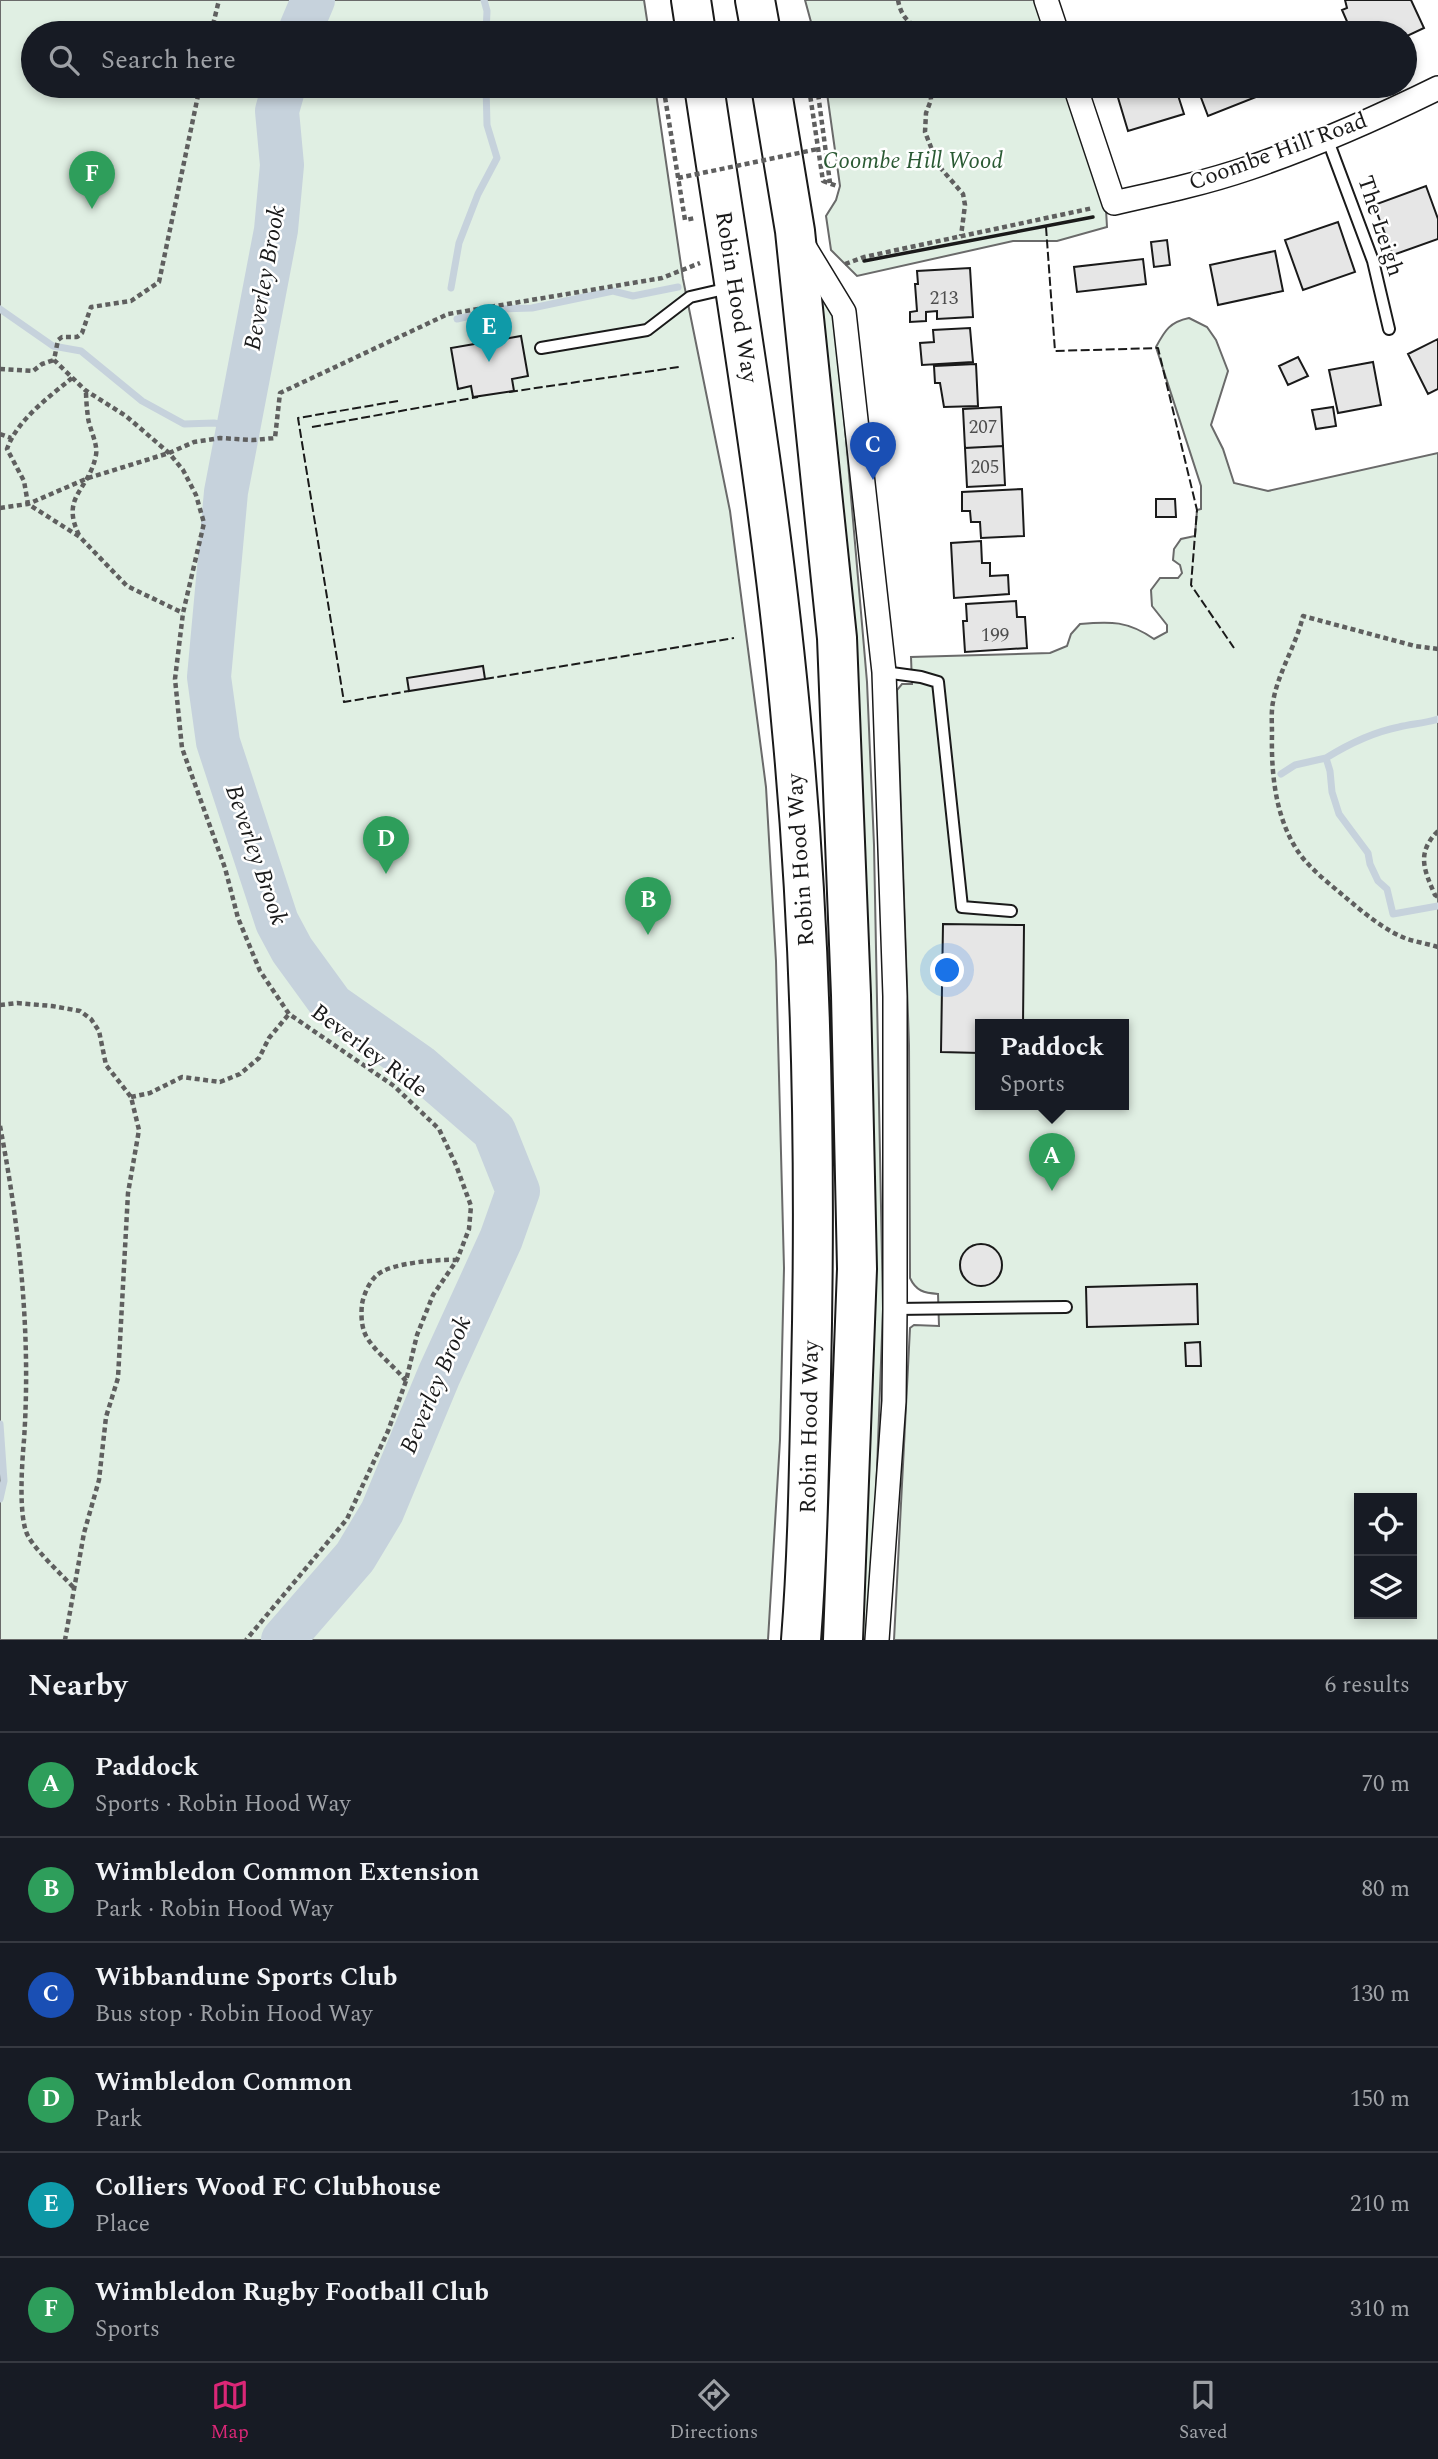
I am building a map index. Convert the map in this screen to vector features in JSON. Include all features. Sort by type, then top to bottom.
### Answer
[{"type":"highway","points":[[691,0],[694,21]]},
{"type":"highway","points":[[755,0],[759,21]]},
{"type":"highway","name":"Robin Hood Way","points":[[691,98],[735,286],[767,502],[793,732],[810,1006],[814,1247],[807,1563],[801,1640]]},
{"type":"highway","name":"Robin Hood Way","points":[[773,98],[795,231],[836,638],[851,995],[857,1269],[843,1640]]},
{"type":"street","points":[[1046,0],[1053,21]]},
{"type":"street","name":"Coombe Hill Road","points":[[1417,97],[1438,88]]},
{"type":"street","points":[[1079,98],[1114,203]]},
{"type":"street","name":"Coombe Hill Road","points":[[1114,203],[1178,189],[1250,168],[1327,138],[1416,98]]},
{"type":"street","name":"Robin Hood Way","points":[[795,231],[844,312],[884,672],[895,996],[894,1401],[877,1640]]},
{"type":"lane","name":"The Leigh","points":[[1327,138],[1373,261],[1389,329]]},
{"type":"lane","points":[[541,348],[647,330],[690,297],[735,286]]},
{"type":"lane","points":[[884,672],[938,682],[962,907],[1011,911]]},
{"type":"lane","points":[[894,1309],[1066,1307]]},
{"type":"path","points":[[214,21],[219,0]]},
{"type":"path","points":[[898,0],[900,12],[907,21]]},
{"type":"path","points":[[0,369],[33,371],[54,358],[58,340],[62,337],[78,337],[82,333],[91,306],[131,301],[159,282],[197,98]]},
{"type":"path","points":[[665,98],[685,220],[696,217]]},
{"type":"path","points":[[810,98],[823,181],[830,181],[837,186]]},
{"type":"path","points":[[819,98],[830,181]]},
{"type":"path","points":[[931,98],[926,113],[925,132],[938,165],[963,194],[965,205],[961,236]]},
{"type":"path","points":[[678,178],[818,149]]},
{"type":"path","points":[[688,175],[691,188]]},
{"type":"path","points":[[845,264],[864,257],[1114,203]]},
{"type":"path","points":[[0,508],[28,504],[88,478],[169,453],[194,442],[220,438],[275,438],[280,393],[448,314],[662,278],[700,263]]},
{"type":"path","name":"Beverley Ride","points":[[54,358],[85,390],[126,416],[169,453],[183,470],[196,495],[204,523],[183,613],[174,679],[182,747],[225,868],[238,918],[260,971],[289,1014],[394,1086],[439,1129],[471,1206],[469,1229],[457,1260],[433,1294],[417,1335],[406,1381],[388,1431],[347,1519],[246,1640]]},
{"type":"path","points":[[72,378],[47,399],[11,438],[7,449],[24,481],[28,504],[80,537],[127,586],[183,613]]},
{"type":"path","points":[[80,537],[72,520],[73,503],[88,478],[97,453],[85,390]]},
{"type":"path","points":[[0,434],[11,438]]},
{"type":"path","points":[[1438,649],[1415,646],[1303,616],[1273,702],[1271,749],[1279,808],[1287,831],[1302,856],[1331,886],[1390,930],[1406,939],[1438,947]]},
{"type":"path","points":[[1438,831],[1431,838],[1424,854],[1424,869],[1438,897]]},
{"type":"path","points":[[0,1005],[17,1003],[52,1006],[80,1011],[91,1019],[99,1031],[106,1065],[131,1097],[139,1130],[128,1193],[118,1378],[106,1417],[99,1480],[84,1534],[65,1640]]},
{"type":"path","points":[[131,1097],[150,1093],[182,1077],[220,1083],[240,1074],[258,1058],[269,1038],[289,1014]]},
{"type":"path","points":[[0,1126],[14,1195],[24,1291],[26,1416],[20,1486],[27,1535],[75,1589]]},
{"type":"path","points":[[406,1381],[365,1334],[361,1314],[364,1294],[377,1274],[425,1261],[457,1260]]},
{"type":"green space","points":[[0,0],[644,0],[647,21],[21,21],[21,98],[657,98],[683,279],[730,511],[766,787],[776,961],[784,1268],[780,1440],[768,1640],[0,1640]]},
{"type":"green space","points":[[805,0],[1035,0],[1042,21],[811,21]]},
{"type":"green space","name":"Coombe Hill Wood","points":[[828,98],[1067,98],[1105,192],[1107,227],[1057,241],[1013,241],[857,276],[831,250],[826,216],[836,200],[840,186]]},
{"type":"green space","points":[[818,288],[828,301],[836,323],[867,682],[874,845],[883,1309],[875,1522],[867,1640],[862,1640],[874,1309]]},
{"type":"green space","points":[[1189,318],[1207,327],[1216,340],[1228,371],[1211,425],[1223,449],[1234,483],[1268,491],[1438,453],[1438,1640],[894,1640],[910,1328],[914,1325],[939,1326],[938,1294],[921,1290],[910,1278],[909,1045],[897,690],[902,684],[912,684],[911,657],[1050,653],[1067,646],[1071,634],[1080,624],[1119,624],[1136,629],[1154,639],[1167,632],[1167,625],[1152,606],[1151,590],[1160,578],[1178,578],[1182,573],[1180,565],[1173,560],[1174,549],[1181,539],[1195,536],[1197,510],[1201,509],[1201,486],[1156,347],[1169,328]]},
{"type":"building","points":[[1345,0],[1411,0],[1424,28],[1417,31],[1417,21],[1347,21],[1342,10],[1347,8]]},
{"type":"building","points":[[1118,98],[1179,98],[1184,114],[1128,131]]},
{"type":"building","points":[[1201,98],[1253,98],[1208,116]]},
{"type":"building","points":[[1426,186],[1438,219],[1438,239],[1393,255],[1374,205]]},
{"type":"building","points":[[1338,222],[1355,272],[1303,290],[1285,240]]},
{"type":"building","points":[[1167,240],[1170,265],[1154,267],[1151,242]]},
{"type":"building","points":[[1275,251],[1283,291],[1218,305],[1210,265]]},
{"type":"building","points":[[1143,259],[1146,284],[1077,292],[1074,267]]},
{"type":"building","points":[[970,268],[973,317],[937,319],[937,311],[926,312],[926,321],[910,322],[910,312],[917,311],[917,271]]},
{"type":"building","points":[[970,328],[973,362],[922,365],[920,343],[934,342],[933,330]]},
{"type":"building","points":[[521,336],[528,376],[512,379],[514,391],[473,397],[471,386],[458,389],[451,348]]},
{"type":"building","points":[[1438,339],[1438,389],[1428,394],[1408,354]]},
{"type":"building","points":[[1298,357],[1308,376],[1288,385],[1279,366]]},
{"type":"building","points":[[1373,362],[1381,405],[1338,413],[1329,370]]},
{"type":"building","points":[[976,364],[978,406],[944,407],[940,383],[935,383],[934,366]]},
{"type":"building","points":[[1001,407],[1003,446],[965,448],[963,409]]},
{"type":"building","points":[[1333,407],[1336,426],[1316,429],[1312,410]]},
{"type":"building","points":[[1003,446],[1005,485],[967,487],[965,448]]},
{"type":"building","points":[[1022,489],[1024,536],[981,538],[980,522],[971,522],[970,511],[962,511],[962,492]]},
{"type":"building","points":[[1156,499],[1175,499],[1176,517],[1156,517]]},
{"type":"building","points":[[981,541],[982,563],[990,563],[990,576],[1008,575],[1009,594],[954,598],[951,543]]},
{"type":"building","points":[[1016,601],[1017,617],[1025,617],[1027,648],[965,652],[963,621],[967,621],[966,604]]},
{"type":"building","points":[[483,666],[485,679],[409,691],[407,678]]},
{"type":"building","points":[[943,924],[1024,925],[1023,1019],[975,1019],[975,1053],[941,1052]]},
{"type":"building","points":[[981,1244],[996,1250],[1002,1265],[996,1280],[981,1286],[966,1280],[960,1265],[966,1250]]},
{"type":"building","points":[[1197,1284],[1198,1324],[1087,1327],[1086,1287]]},
{"type":"building","points":[[1200,1342],[1201,1366],[1186,1366],[1185,1343]]},
{"type":"waterway","name":"Beverley Brook","points":[[304,21],[313,0]]},
{"type":"waterway","points":[[484,0],[487,21]]},
{"type":"waterway","name":"Beverley Brook","points":[[281,98],[277,111],[282,165],[276,230],[226,492],[209,677],[218,742],[277,922],[292,950],[332,1005],[419,1066],[494,1131],[518,1191],[501,1239],[439,1375],[382,1512],[355,1557],[283,1640]]},
{"type":"waterway","points":[[451,288],[459,243],[478,194],[497,158],[487,125],[486,98]]},
{"type":"waterway","points":[[457,319],[501,309],[532,308],[613,291],[633,296],[678,287]]},
{"type":"waterway","points":[[0,309],[53,346],[81,351],[142,401],[184,424],[214,423],[238,427]]},
{"type":"waterway","points":[[1326,758],[1380,732],[1438,719]]},
{"type":"waterway","points":[[1281,774],[1295,765],[1326,758],[1339,814],[1368,853],[1378,881],[1387,889],[1393,914],[1438,906]]},
{"type":"waterway","points":[[0,1424],[4,1481],[0,1499]]},
{"type":"fence","points":[[1046,227],[1055,351],[1158,348],[1197,510],[1191,585],[1234,648]]},
{"type":"fence","points":[[509,392],[679,367]]},
{"type":"fence","points":[[312,427],[478,397]]},
{"type":"fence","points":[[398,401],[298,418],[344,702],[409,691]]},
{"type":"fence","points":[[485,679],[734,638]]},
{"type":"wall","points":[[864,261],[1093,217]]},
{"type":"place","name":"Wimbledon Rugby Football Club","points":[[92,209]]},
{"type":"place","name":"Colliers Wood FC Clubhouse","points":[[489,362]]},
{"type":"place","name":"Wibbandune Sports Club","points":[[873,480]]},
{"type":"place","name":"Wimbledon Common","points":[[386,874]]},
{"type":"place","name":"Wimbledon Common Extension","points":[[648,935]]},
{"type":"place","name":"Paddock","points":[[1052,1191]]}]
